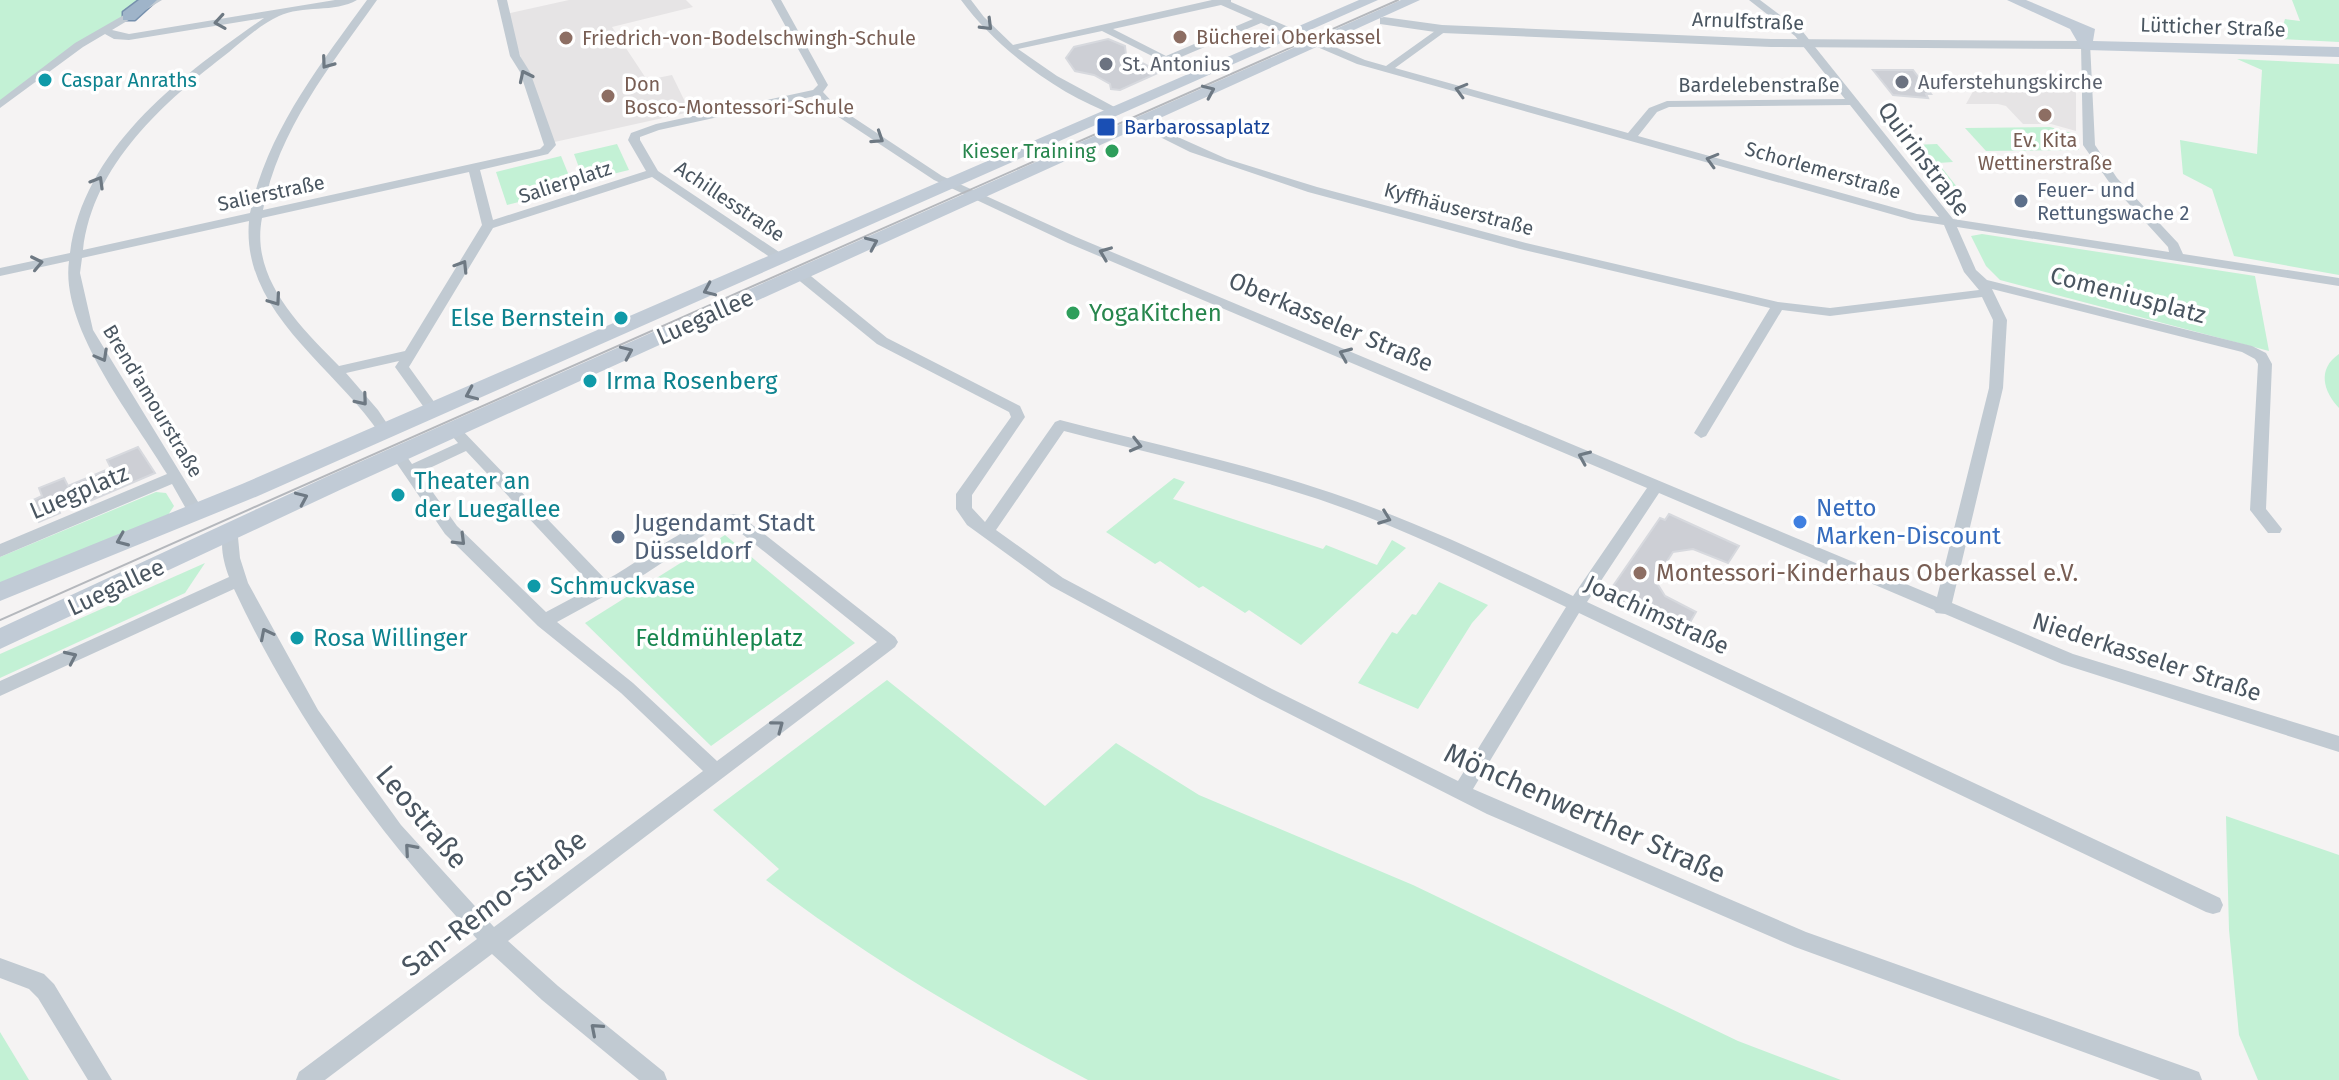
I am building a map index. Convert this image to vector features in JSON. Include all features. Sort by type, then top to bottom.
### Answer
[{"type":"highway","points":[[129,16],[149,0]]},
{"type":"main road","name":"Luegallee","points":[[0,592],[250,490],[1198,76],[1365,21],[1413,0]]},
{"type":"main road","points":[[2014,0],[2077,29],[2084,34],[2086,45]]},
{"type":"main road","name":"Luegallee","points":[[0,639],[231,531],[460,438],[801,275],[1138,123],[1307,39],[1366,1]]},
{"type":"main road","points":[[1365,21],[1384,21]]},
{"type":"main road","points":[[2077,29],[2139,44]]},
{"type":"main road","name":"Lütticher Straße","points":[[2086,45],[2139,44],[2339,52]]},
{"type":"street","points":[[0,105],[47,67],[157,0]]},
{"type":"street","points":[[105,30],[114,36],[129,37],[352,0]]},
{"type":"street","points":[[372,0],[295,113],[275,151],[252,217],[256,258],[266,288],[385,431]]},
{"type":"street","name":"Salierstraße","points":[[0,272],[474,169],[549,149],[528,80],[515,56],[502,0]]},
{"type":"street","points":[[776,0],[823,85],[817,92]]},
{"type":"street","points":[[966,0],[988,28],[1033,66],[1116,112]]},
{"type":"street","name":"Quirinstraße","points":[[1754,0],[1807,43],[1949,222],[1970,272],[1984,288],[2000,320],[1996,388],[1942,609]]},
{"type":"street","points":[[1011,48],[1224,1]]},
{"type":"street","name":"Schorlemerstraße","points":[[1224,1],[1307,39],[1388,69],[1916,217],[2339,282]]},
{"type":"street","points":[[1395,8],[1394,18],[1409,25]]},
{"type":"street","name":"Brend'amourstraße","points":[[195,510],[83,321],[75,255],[82,213],[107,166],[194,72],[278,12]]},
{"type":"street","points":[[1165,60],[1261,19]]},
{"type":"street","name":"Arnulfstraße","points":[[1384,21],[1442,29],[1807,43],[2086,45]]},
{"type":"street","points":[[1104,28],[1198,76]]},
{"type":"street","points":[[1388,69],[1442,29]]},
{"type":"street","points":[[2086,45],[2089,145],[2113,180],[2174,246],[2177,257]]},
{"type":"street","name":"Achillesstraße","points":[[781,259],[653,173],[634,140],[635,135],[656,127],[817,92]]},
{"type":"street","name":"Oberkasseler Straße","points":[[817,92],[832,108],[950,184],[1072,240],[1942,609]]},
{"type":"street","name":"Bardelebenstraße","points":[[1631,137],[1653,110],[1667,104],[1853,102]]},
{"type":"street","name":"Kyffhäuserstraße","points":[[1138,123],[1209,155],[1330,194],[1518,246],[1778,306],[1830,312],[1984,288]]},
{"type":"street","points":[[433,410],[403,372],[406,355],[488,225],[474,169]]},
{"type":"street","name":"Salierplatz","points":[[488,225],[653,173]]},
{"type":"street","name":"Mönchenwerther Straße","points":[[801,275],[882,341],[1015,409],[1018,417],[962,502],[973,521],[1057,582],[1266,694],[1462,791],[1802,940],[2191,1080]]},
{"type":"street","name":"Comeniusplatz","points":[[1984,288],[2093,309],[2247,349],[2261,356],[2265,364],[2258,510],[2274,529]]},
{"type":"street","points":[[1701,433],[1778,306]]},
{"type":"street","points":[[337,371],[406,355]]},
{"type":"street","name":"Joachimstraße","points":[[987,531],[1060,425],[1325,496],[1482,557],[2213,905]]},
{"type":"street","points":[[460,438],[603,587]]},
{"type":"street","points":[[404,463],[451,530],[544,621],[627,688],[716,772],[889,642],[734,519],[711,523],[639,570],[544,621]]},
{"type":"street","name":"Luegplatz","points":[[0,551],[176,476]]},
{"type":"street","points":[[1462,791],[1520,689],[1575,602],[1655,488]]},
{"type":"street","name":"Leostraße","points":[[231,531],[228,549],[238,580],[294,689],[337,759],[407,847],[492,940],[656,1080]]},
{"type":"street","points":[[0,689],[238,580]]},
{"type":"street","name":"Niederkasseler Straße","points":[[1942,609],[2068,659],[2339,744]]},
{"type":"street","name":"San-Remo-Straße","points":[[307,1080],[716,772]]},
{"type":"street","points":[[0,968],[36,981],[46,991],[101,1080]]},
{"type":"shaded area","points":[[569,0],[686,0],[693,7],[612,27],[647,80],[672,75],[690,112],[550,143],[506,14]]},
{"type":"shaded area","name":"Ev. Kita Wettinerstraße","points":[[1976,86],[2076,88],[2076,131],[2051,124],[2023,124],[2006,106],[1998,104],[1966,104]]},
{"type":"green space","points":[[0,0],[151,0],[74,45],[0,101]]},
{"type":"green space","points":[[2292,0],[2339,0],[2339,42],[2279,39],[2285,19],[2300,21]]},
{"type":"green space","points":[[2237,59],[2339,64],[2339,275],[2234,256],[2212,189],[2183,174],[2180,140],[2257,154],[2262,70]]},
{"type":"green space","points":[[2050,127],[2075,134],[2079,150],[1986,151],[1965,128]]},
{"type":"green space","points":[[617,144],[629,170],[584,181],[574,154]]},
{"type":"green space","points":[[1937,144],[1953,162],[1938,163],[1961,192],[1949,192],[1911,145]]},
{"type":"green space","points":[[561,156],[574,188],[507,205],[496,172]]},
{"type":"green space","points":[[1982,234],[2255,276],[2269,351],[2000,280],[1986,266],[1971,236]]},
{"type":"green space","points":[[2339,354],[2339,408],[2326,387],[2325,373],[2327,366]]},
{"type":"green space","points":[[1174,478],[1185,482],[1173,499],[1323,549],[1326,545],[1377,565],[1392,540],[1406,548],[1301,645],[1249,610],[1245,613],[1203,586],[1199,588],[1160,561],[1155,564],[1106,532]]},
{"type":"green space","points":[[156,492],[166,493],[174,506],[168,515],[0,585],[0,557]]},
{"type":"green space","name":"Feldmühleplatz","points":[[725,535],[855,643],[711,746],[585,623]]},
{"type":"green space","points":[[205,563],[185,593],[0,678],[0,654]]},
{"type":"green space","points":[[1439,582],[1488,605],[1472,623],[1418,709],[1358,683],[1392,632],[1397,634],[1412,614],[1416,615]]},
{"type":"green space","points":[[887,680],[1045,806],[1116,743],[1199,795],[1413,885],[1738,1041],[1841,1080],[1088,1080],[923,987],[804,909],[766,880],[779,869],[713,810]]},
{"type":"green space","points":[[2226,816],[2339,855],[2339,1080],[2258,1080],[2239,1035],[2229,930]]},
{"type":"green space","points":[[0,1032],[29,1080],[0,1080]]},
{"type":"building","name":"St. Antonius","points":[[1108,39],[1125,46],[1126,55],[1160,72],[1120,90],[1111,89],[1110,84],[1094,75],[1075,71],[1066,58],[1074,47]]},
{"type":"building","name":"Auferstehungskirche","points":[[1873,70],[1913,70],[1931,94],[1926,94],[1928,98],[1893,95]]},
{"type":"building","points":[[138,447],[155,473],[78,506],[57,505],[60,513],[39,522],[31,501],[42,496],[39,488],[64,478],[68,486],[111,468],[107,460]]},
{"type":"building","name":"Montessori-Kinderhaus Oberkassel e.V.","points":[[1669,514],[1739,546],[1728,563],[1693,549],[1673,552],[1655,580],[1665,596],[1696,612],[1685,631],[1679,631],[1612,598],[1616,592],[1611,589],[1660,518],[1665,520]]},
{"type":"tram line","points":[[0,620],[1398,0]]},
{"type":"place","name":"Bücherei Oberkassel","points":[[1180,37]]},
{"type":"place","name":"Friedrich-von-Bodelschwingh-Schule","points":[[566,38]]},
{"type":"place","name":"St. Antonius","points":[[1106,64]]},
{"type":"place","name":"Caspar Anraths","points":[[45,80]]},
{"type":"place","name":"Auferstehungskirche","points":[[1902,82]]},
{"type":"place","name":"Don Bosco-Montessori-Schule","points":[[608,96]]},
{"type":"place","name":"Ev. Kita Wettinerstraße","points":[[2045,115]]},
{"type":"place","name":"Barbarossaplatz","points":[[1106,127]]},
{"type":"place","name":"Kieser Training","points":[[1112,151]]},
{"type":"place","name":"Feuer- und Rettungswache 2","points":[[2021,201]]},
{"type":"place","name":"YogaKitchen","points":[[1073,313]]},
{"type":"place","name":"Else Bernstein","points":[[621,318]]},
{"type":"place","name":"Irma Rosenberg","points":[[590,381]]},
{"type":"place","name":"Theater an der Luegallee","points":[[398,495]]},
{"type":"place","name":"Netto Marken-Discount","points":[[1800,522]]},
{"type":"place","name":"Jugendamt Stadt Düsseldorf","points":[[618,537]]},
{"type":"place","name":"Montessori-Kinderhaus Oberkassel e.V.","points":[[1640,573]]},
{"type":"place","name":"Schmuckvase","points":[[534,586]]},
{"type":"place","name":"Rosa Willinger","points":[[297,638]]}]
